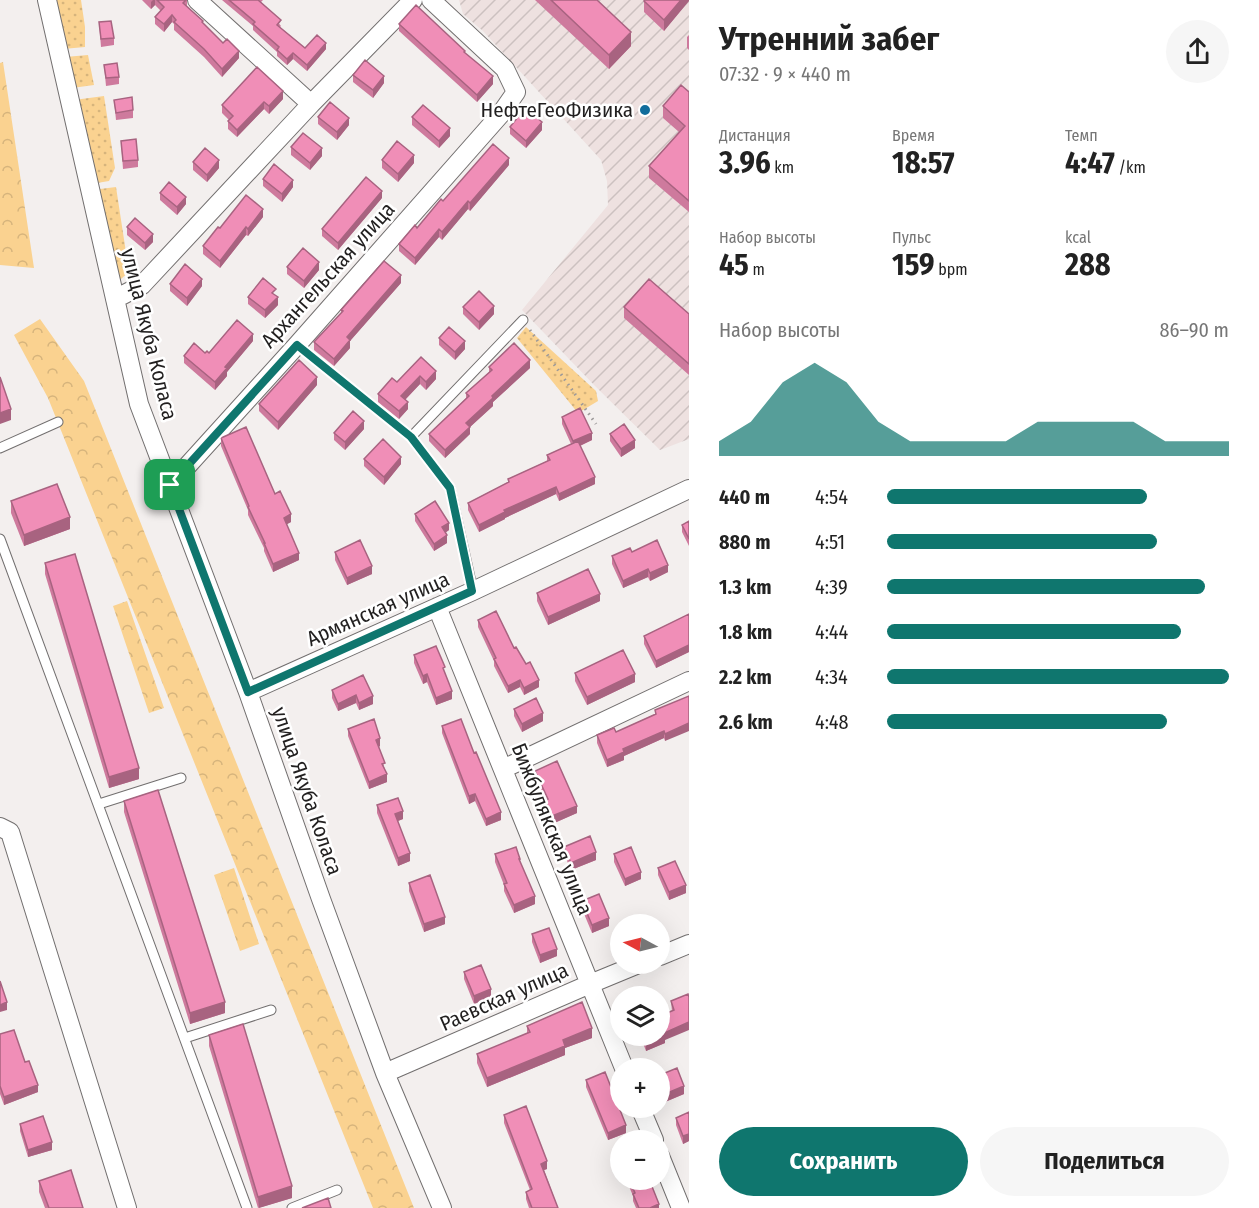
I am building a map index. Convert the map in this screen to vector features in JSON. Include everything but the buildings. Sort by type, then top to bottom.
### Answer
[{"type":"street","name":"улица Якуба Коласа","points":[[47,0],[139,404],[248,692],[385,1073],[442,1208]]},
{"type":"street","points":[[197,0],[311,104]]},
{"type":"street","points":[[115,299],[142,285],[412,0]]},
{"type":"street","name":"Архангельская улица","points":[[170,485],[500,115],[516,92],[505,69],[431,0]]},
{"type":"street","name":"Армянская улица","points":[[248,692],[472,591],[689,489]]},
{"type":"street","name":"Бижбулякская улица","points":[[437,607],[620,1058]]},
{"type":"street","points":[[503,769],[689,681]]},
{"type":"street","points":[[5,830],[126,1208]]},
{"type":"street","points":[[670,952],[689,944]]},
{"type":"street","name":"Раевская улица","points":[[385,1073],[614,974]]},
{"type":"street","points":[[670,1181],[681,1208]]},
{"type":"lane","points":[[411,437],[523,320]]},
{"type":"lane","points":[[297,345],[411,437],[450,488],[472,591]]},
{"type":"lane","points":[[0,448],[58,422]]},
{"type":"lane","points":[[0,539],[247,1208]]},
{"type":"lane","points":[[99,804],[181,778]]},
{"type":"lane","points":[[185,1038],[271,1010]]},
{"type":"lane","points":[[292,1208],[337,1190]]},
{"type":"path","points":[[523,320],[596,424]]},
{"type":"shaded area","points":[[459,0],[689,0],[689,439],[660,450],[522,310],[608,205],[607,181],[601,160],[483,31],[463,14]]},
{"type":"green space","points":[[52,0],[81,0],[85,47],[63,49]]},
{"type":"green space","points":[[88,55],[94,85],[72,88],[65,57]]},
{"type":"green space","points":[[3,62],[34,268],[0,265],[0,63]]},
{"type":"green space","points":[[104,96],[115,168],[109,181],[91,184],[74,100]]},
{"type":"green space","points":[[116,187],[129,272],[115,284],[92,190]]},
{"type":"green space","points":[[40,319],[84,381],[414,1208],[373,1208],[48,398],[14,335]]},
{"type":"green space","points":[[526,327],[596,391],[598,401],[578,413],[517,338]]},
{"type":"green space","points":[[127,601],[164,708],[149,713],[113,606]]},
{"type":"green space","points":[[234,868],[259,944],[240,951],[214,875]]},
{"type":"place","name":"НефтеГеоФизика","points":[[645,110]]},
{"type":"route","points":[[297,345],[411,437],[450,488],[472,591],[248,692],[170,485],[297,345]]}]
